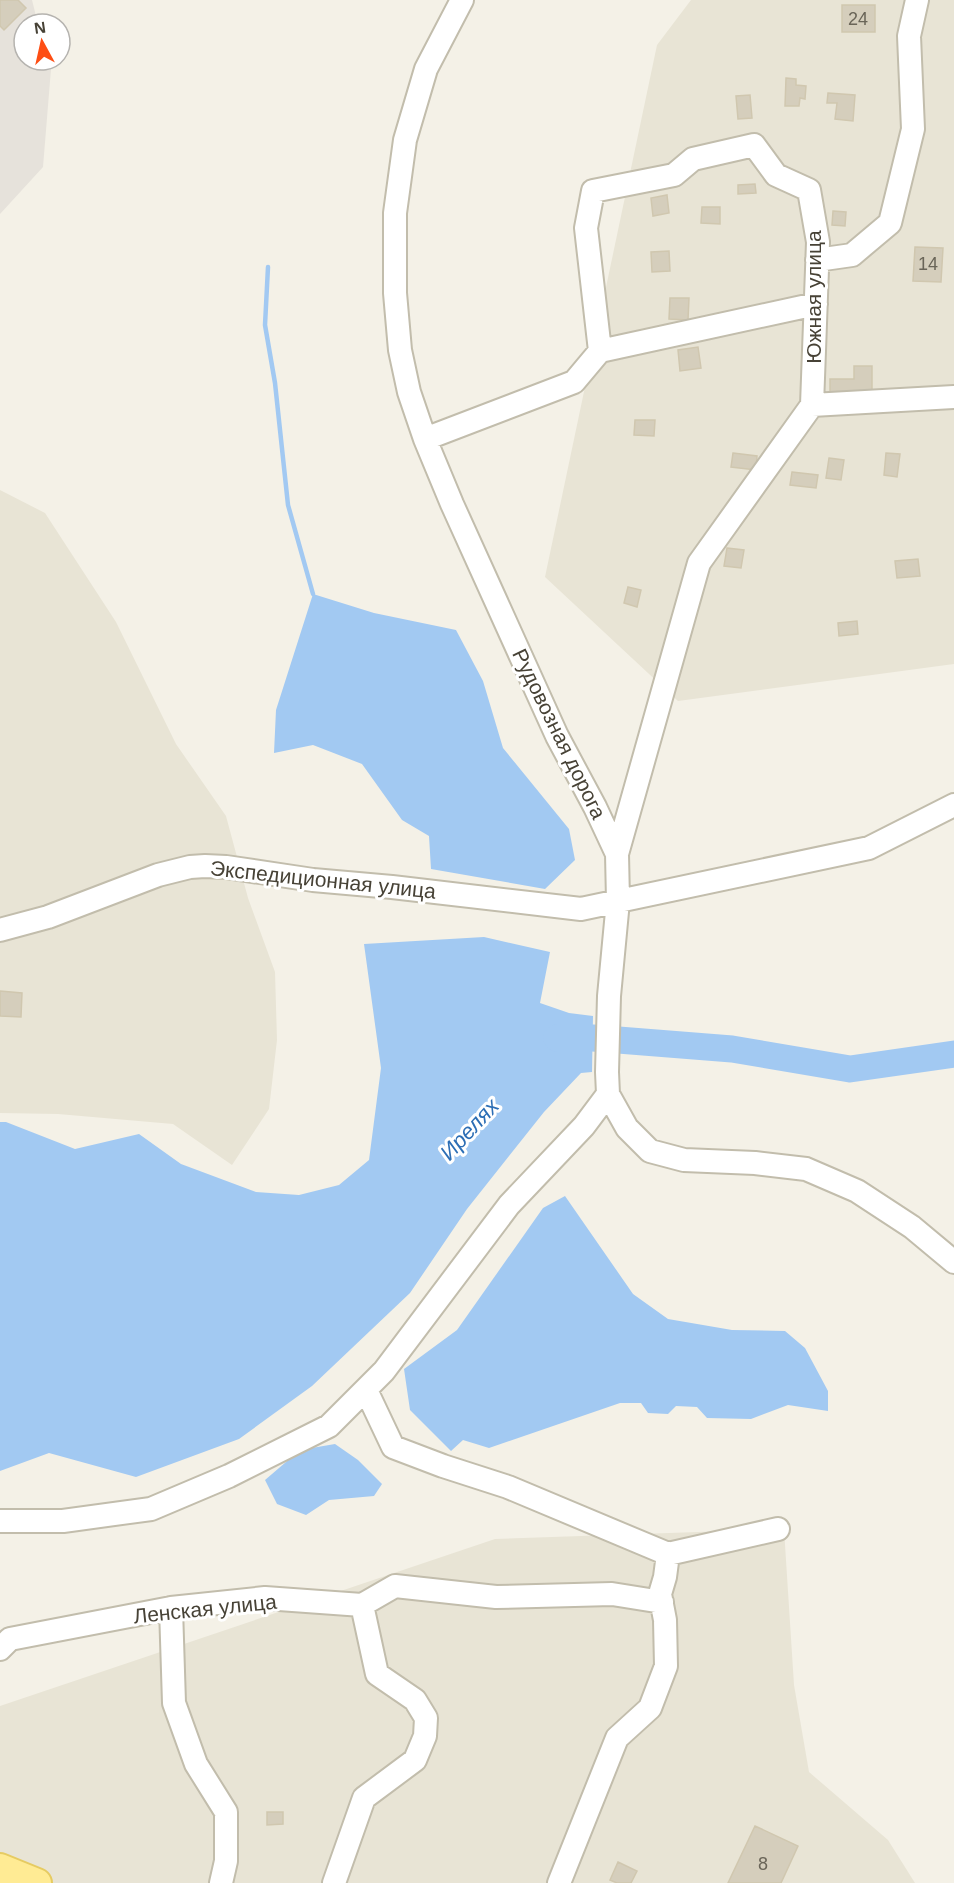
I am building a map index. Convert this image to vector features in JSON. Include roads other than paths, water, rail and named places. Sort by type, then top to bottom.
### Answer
[{"type":"main road","points":[[0,1868],[37,1883]]},
{"type":"street","name":"Рудовозная дорога","points":[[462,0],[426,69],[405,140],[395,213],[395,293],[400,350],[409,392],[425,439],[557,736],[595,807],[616,854],[618,901],[609,1016],[608,1083]]},
{"type":"street","points":[[817,261],[852,255],[890,223],[914,129],[909,36],[916,0]]},
{"type":"street","name":"Южная улица","points":[[600,351],[586,228],[593,190],[674,175],[693,159],[754,145],[776,175],[809,190],[818,242],[812,405]]},
{"type":"street","points":[[425,439],[574,382],[600,351],[816,304]]},
{"type":"street","points":[[616,854],[699,563],[812,405],[954,398]]},
{"type":"street","name":"Экспедиционная улица","points":[[0,930],[48,917],[158,875],[190,867],[205,866],[581,909],[869,848],[954,805]]},
{"type":"street","points":[[608,1083],[627,1128],[650,1151],[684,1160],[755,1163],[806,1169],[857,1191],[912,1227],[954,1262]]},
{"type":"street","points":[[0,1521],[63,1521],[151,1509],[229,1476],[329,1426],[384,1371],[509,1205],[584,1126],[608,1083]]},
{"type":"street","points":[[366,1390],[393,1447],[508,1487],[668,1554],[778,1529]]},
{"type":"street","points":[[559,1883],[617,1738],[650,1708],[666,1666],[665,1620],[660,1594],[668,1554]]},
{"type":"street","points":[[334,1883],[364,1798],[415,1760],[425,1736],[426,1718],[415,1700],[377,1674],[362,1605],[395,1586],[496,1597],[612,1594],[662,1602]]},
{"type":"street","name":"Ленская улица","points":[[0,1649],[10,1640],[171,1608],[265,1598],[362,1605]]},
{"type":"street","points":[[171,1608],[174,1703],[196,1764],[226,1812],[226,1862],[221,1883]]},
{"type":"water","points":[[313,594],[374,613],[456,630],[483,681],[503,748],[569,829],[575,860],[545,889],[431,869],[429,836],[402,820],[362,764],[313,745],[274,753],[276,710]]},
{"type":"water","points":[[484,937],[550,952],[540,1003],[569,1013],[593,1016],[592,1072],[581,1073],[544,1112],[467,1209],[410,1293],[312,1386],[239,1439],[136,1477],[49,1453],[0,1471],[0,1122],[6,1122],[75,1149],[139,1134],[181,1164],[256,1192],[299,1195],[339,1185],[369,1160],[381,1068],[364,944]]},
{"type":"water","points":[[565,1196],[633,1294],[668,1319],[732,1330],[785,1331],[805,1348],[828,1391],[828,1411],[788,1405],[751,1419],[707,1418],[697,1407],[676,1406],[668,1414],[648,1413],[641,1403],[620,1403],[489,1448],[463,1440],[451,1451],[410,1410],[404,1369],[457,1330],[543,1208]]},
{"type":"water","points":[[335,1444],[358,1460],[382,1484],[374,1496],[329,1500],[306,1515],[277,1504],[265,1480],[300,1450]]},
{"type":"waterway","points":[[268,267],[265,325],[275,383],[288,505],[313,594]]},
{"type":"waterway","name":"Ирелях","points":[[557,1038],[593,1038],[732,1049],[850,1069],[954,1054]]}]
